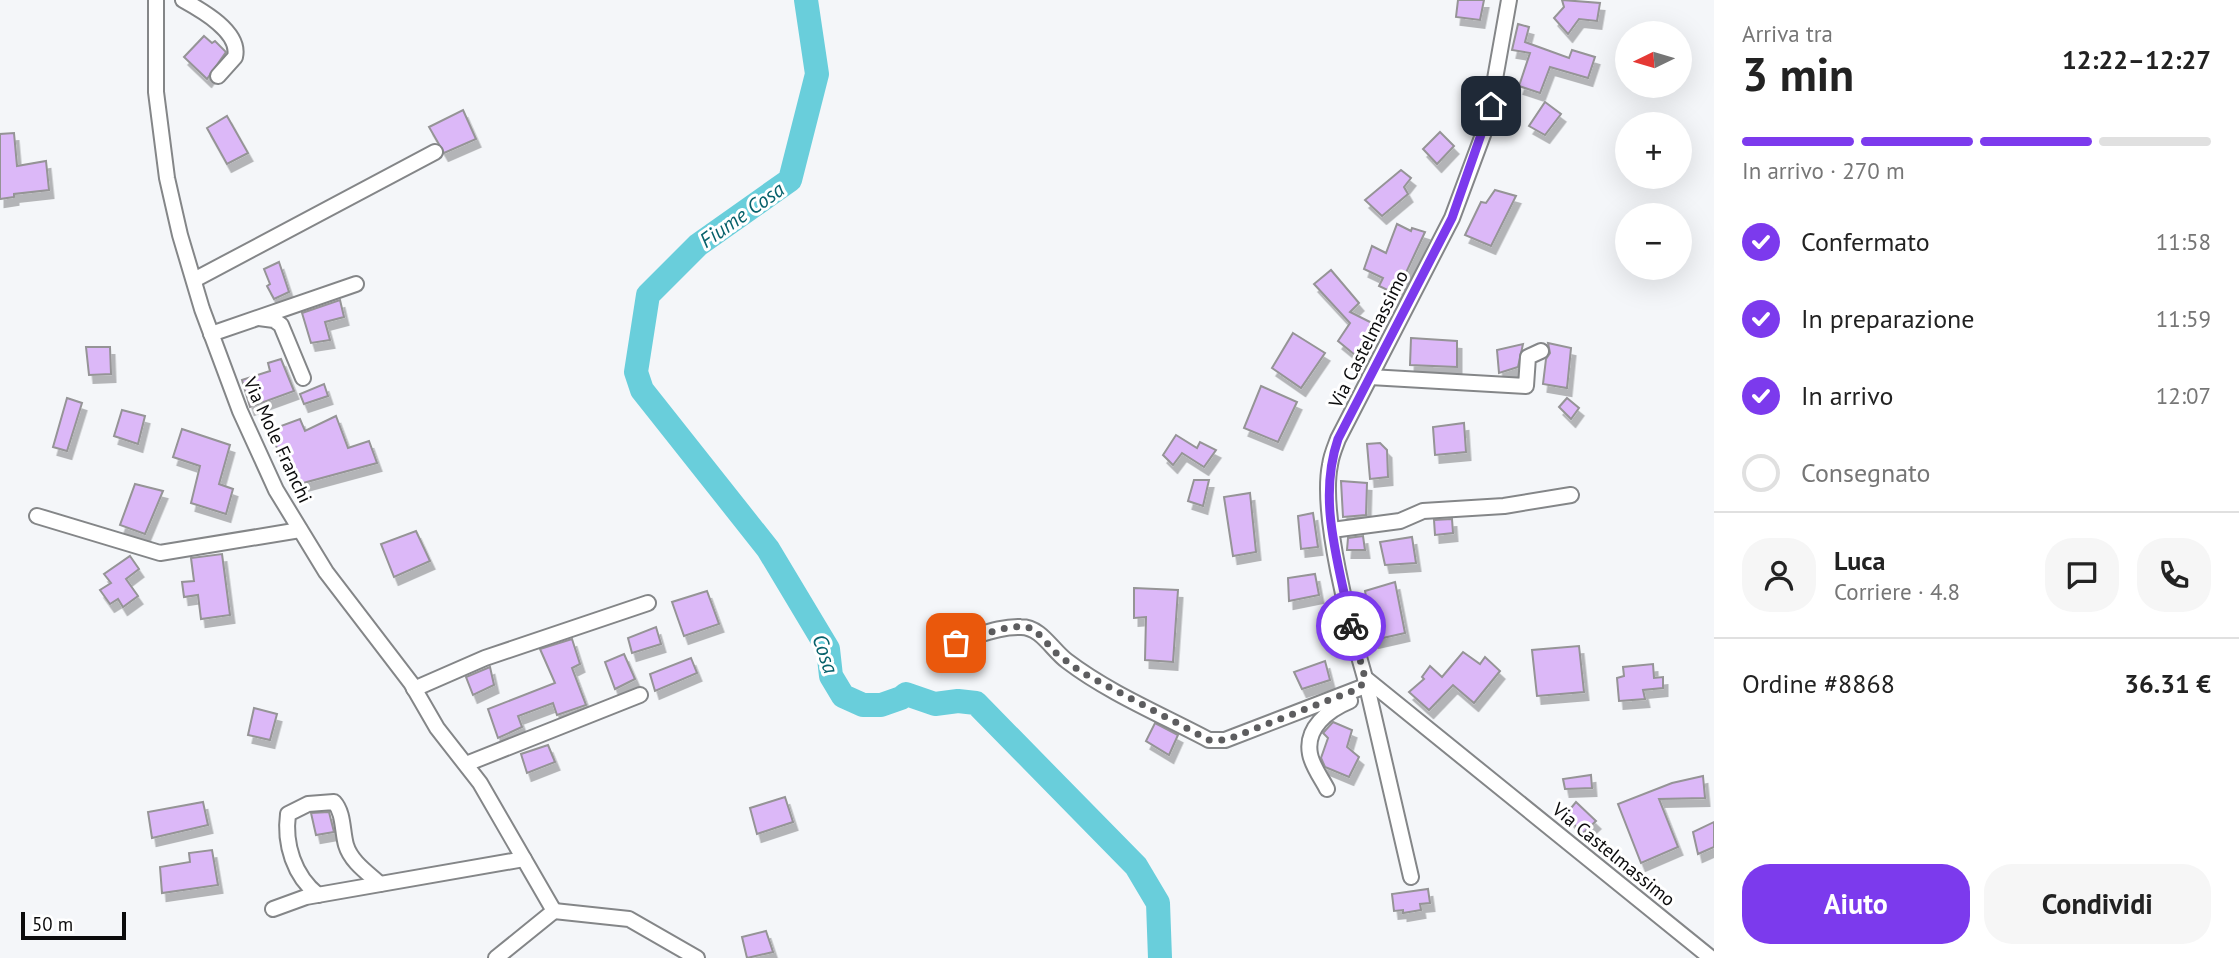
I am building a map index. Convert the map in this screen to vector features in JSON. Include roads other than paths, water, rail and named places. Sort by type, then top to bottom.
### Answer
[{"type":"street","name":"Via Mole Franchi","points":[[156,0],[156,92],[159,131],[177,224],[211,334],[240,411],[270,479],[326,572],[414,689],[437,728],[480,783],[554,911]]},
{"type":"street","points":[[183,0],[217,22],[234,44],[235,57],[218,76]]},
{"type":"street","name":"Via Castelmassimo","points":[[1508,0],[1499,69],[1483,136],[1452,218],[1338,439],[1330,464],[1328,487],[1332,530],[1362,683],[1711,958]]},
{"type":"street","points":[[194,280],[435,152]]},
{"type":"street","points":[[211,334],[356,284]]},
{"type":"street","points":[[257,318],[274,320],[281,325],[303,378]]},
{"type":"street","points":[[1370,377],[1525,386],[1528,357],[1541,351]]},
{"type":"street","points":[[1332,530],[1400,521],[1423,511],[1483,508],[1571,495]]},
{"type":"street","points":[[37,516],[160,553],[300,530]]},
{"type":"street","points":[[414,689],[485,659],[648,603]]},
{"type":"street","points":[[936,644],[956,643],[1001,629],[1022,626],[1034,629],[1057,654],[1081,672],[1209,740],[1226,740],[1362,683]]},
{"type":"street","points":[[1327,789],[1310,755],[1310,739],[1320,720],[1333,708],[1356,698],[1362,683]]},
{"type":"street","points":[[1362,683],[1411,877]]},
{"type":"street","points":[[466,764],[640,695]]},
{"type":"street","points":[[318,895],[305,885],[289,846],[288,814],[308,804],[334,802],[339,808],[347,849],[357,863],[380,884]]},
{"type":"street","points":[[273,909],[318,895],[524,859]]},
{"type":"street","points":[[496,958],[554,911],[629,919],[697,958]]},
{"type":"waterway","name":"Cosa","points":[[806,0],[817,74],[790,180],[698,245],[648,295],[636,372],[642,390],[768,549],[828,649],[831,676],[843,696],[863,705],[881,705],[906,694],[935,704],[958,701],[976,703],[1136,866],[1158,903],[1160,958]]},
{"type":"water label","name":"Fiume Cosa","points":[[742,215]]}]
